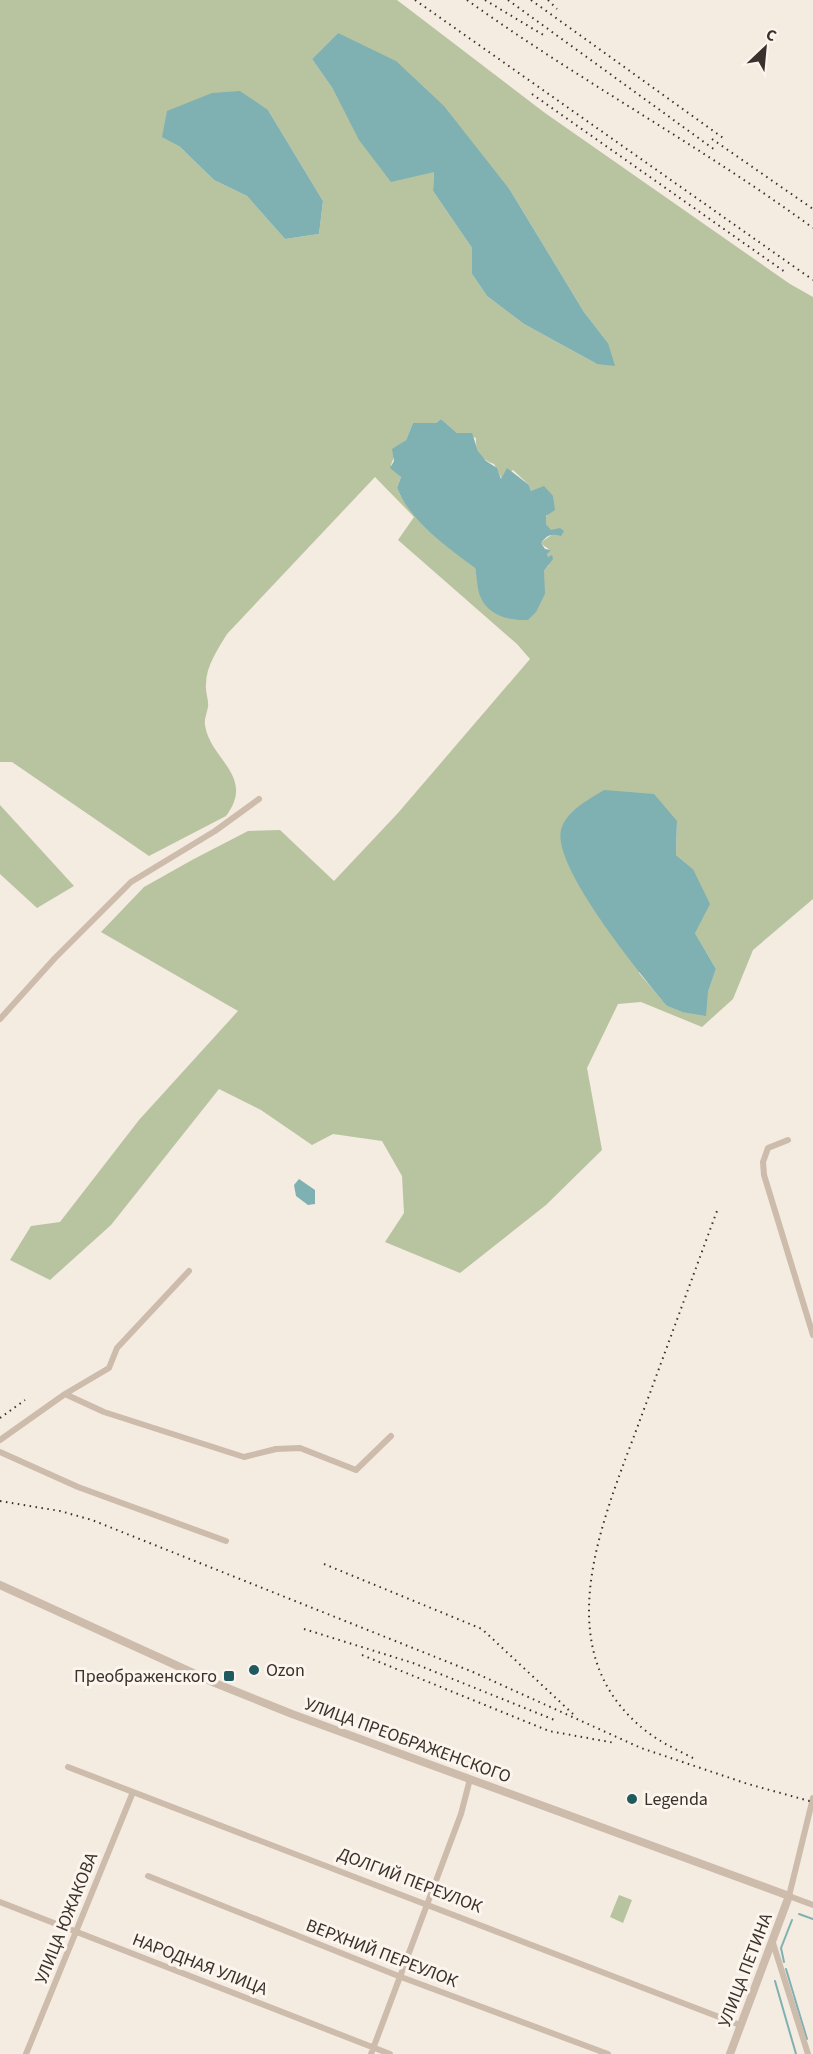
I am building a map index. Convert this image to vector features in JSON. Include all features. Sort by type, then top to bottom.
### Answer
[{"type":"street","points":[[0,1019],[55,958],[131,882],[215,831],[259,799]]},
{"type":"street","points":[[788,1140],[768,1148],[763,1162],[764,1175],[813,1335]]},
{"type":"street","points":[[0,1440],[65,1394],[110,1368],[117,1348],[189,1271]]},
{"type":"street","points":[[65,1394],[104,1412],[244,1457],[276,1449],[300,1448],[356,1470],[391,1436]]},
{"type":"street","points":[[0,1452],[78,1487],[226,1541]]},
{"type":"street","name":"УЛИЦА ПРЕОБРАЖЕНСКОГО","points":[[0,1585],[215,1683],[813,1905]]},
{"type":"street","name":"ДОЛГИЙ ПЕРЕУЛОК","points":[[68,1767],[740,2025]]},
{"type":"street","points":[[372,2051],[461,1814],[470,1779]]},
{"type":"street","name":"УЛИЦА ЮЖАКОВА","points":[[26,2054],[133,1792]]},
{"type":"street","points":[[789,1896],[813,1798]]},
{"type":"street","name":"ВЕРХНИЙ ПЕРЕУЛОК","points":[[148,1876],[401,1977],[608,2054]]},
{"type":"street","name":"УЛИЦА ПЕТИНА","points":[[730,2054],[789,1896]]},
{"type":"street","name":"НАРОДНАЯ УЛИЦА","points":[[0,1902],[372,2051],[390,2054]]},
{"type":"street","points":[[772,1939],[808,2054]]},
{"type":"green space","points":[[0,0],[397,0],[545,113],[790,284],[813,297],[813,899],[753,950],[733,999],[702,1027],[641,1002],[618,1004],[587,1068],[602,1150],[546,1205],[460,1273],[385,1242],[404,1213],[402,1176],[382,1141],[333,1134],[312,1145],[261,1110],[219,1089],[111,1225],[50,1280],[10,1260],[31,1226],[60,1222],[139,1120],[238,1011],[101,932],[144,887],[248,831],[280,830],[334,881],[398,813],[530,659],[517,644],[398,540],[414,517],[375,477],[227,634],[208,671],[206,687],[208,707],[205,718],[209,737],[234,779],[236,790],[234,802],[226,816],[149,856],[12,762],[0,762]],"holes":[[[338,33],[510,190],[584,312],[608,343],[597,364],[524,324],[487,296],[472,274],[472,248],[433,191],[434,172],[333,89],[312,59]],[[268,110],[323,201],[319,234],[285,239],[247,196],[214,180],[179,146]],[[441,419],[457,433],[476,438],[480,454],[494,464],[502,479],[513,470],[529,485],[531,491],[538,490],[550,512],[546,517],[546,524],[553,534],[540,543],[550,550],[547,554],[549,565],[544,571],[544,594],[478,580],[475,568],[438,538],[400,495],[397,488],[401,477],[391,465],[398,446],[406,440],[413,423],[436,423]],[[677,821],[676,855],[693,869],[695,933],[716,969],[708,992],[682,1012],[667,1006],[639,973]]]},
{"type":"green space","points":[[0,805],[74,886],[37,908],[0,874]]},
{"type":"green space","points":[[619,1895],[632,1900],[623,1923],[610,1917]]},
{"type":"water","points":[[338,33],[396,61],[444,106],[510,190],[584,312],[608,343],[615,366],[597,364],[524,324],[487,296],[472,274],[472,248],[433,191],[434,172],[391,182],[359,140],[333,89],[312,59]]},
{"type":"water","points":[[240,91],[268,110],[323,201],[319,234],[285,239],[247,196],[214,180],[179,146],[162,137],[167,111],[212,93]]},
{"type":"water","points":[[441,419],[457,433],[472,433],[478,451],[486,461],[497,468],[501,479],[507,468],[529,485],[531,491],[544,486],[553,496],[555,510],[546,516],[546,524],[551,530],[560,528],[564,531],[561,536],[550,535],[541,543],[545,549],[551,550],[547,554],[548,557],[552,555],[553,559],[544,571],[545,594],[536,612],[528,620],[500,616],[488,608],[480,596],[475,568],[441,542],[420,522],[411,512],[397,488],[401,477],[390,468],[394,461],[392,449],[406,440],[413,423],[436,423]]},
{"type":"water","points":[[604,790],[654,794],[677,821],[676,855],[693,869],[710,904],[695,933],[716,969],[708,992],[706,1016],[682,1012],[667,1006],[601,921],[570,869],[562,847],[561,830],[564,823],[578,807]]},
{"type":"water","points":[[299,1179],[315,1190],[315,1204],[308,1205],[296,1196],[294,1185]]},
{"type":"waterway","points":[[799,1914],[813,1919]]},
{"type":"waterway","points":[[784,1962],[781,1948],[792,1920]]},
{"type":"waterway","points":[[786,1969],[807,2039]]},
{"type":"waterway","points":[[775,1981],[796,2054]]},
{"type":"railway","points":[[415,0],[813,280]]},
{"type":"railway","points":[[467,0],[553,58],[728,169],[813,228]]},
{"type":"railway","points":[[485,0],[545,36]]},
{"type":"railway","points":[[508,0],[715,150]]},
{"type":"railway","points":[[531,0],[726,140]]},
{"type":"railway","points":[[548,0],[557,9]]},
{"type":"railway","points":[[532,94],[785,272]]},
{"type":"railway","points":[[712,139],[813,209]]},
{"type":"railway","points":[[693,1758],[646,1731],[615,1698],[597,1662],[589,1623],[591,1582],[599,1540],[611,1499],[717,1211]]},
{"type":"railway","points":[[0,1418],[25,1400]]},
{"type":"railway","points":[[0,1501],[60,1511],[92,1520],[473,1672],[641,1748],[748,1784],[813,1802]]},
{"type":"railway","points":[[324,1564],[482,1629],[573,1714]]},
{"type":"railway","points":[[304,1629],[413,1663],[557,1721]]},
{"type":"railway","points":[[362,1655],[549,1731],[615,1743]]},
{"type":"place","name":"Ozon","points":[[254,1670]]},
{"type":"place","name":"Преображенского","points":[[229,1676]]},
{"type":"place","name":"Legenda","points":[[632,1799]]}]
